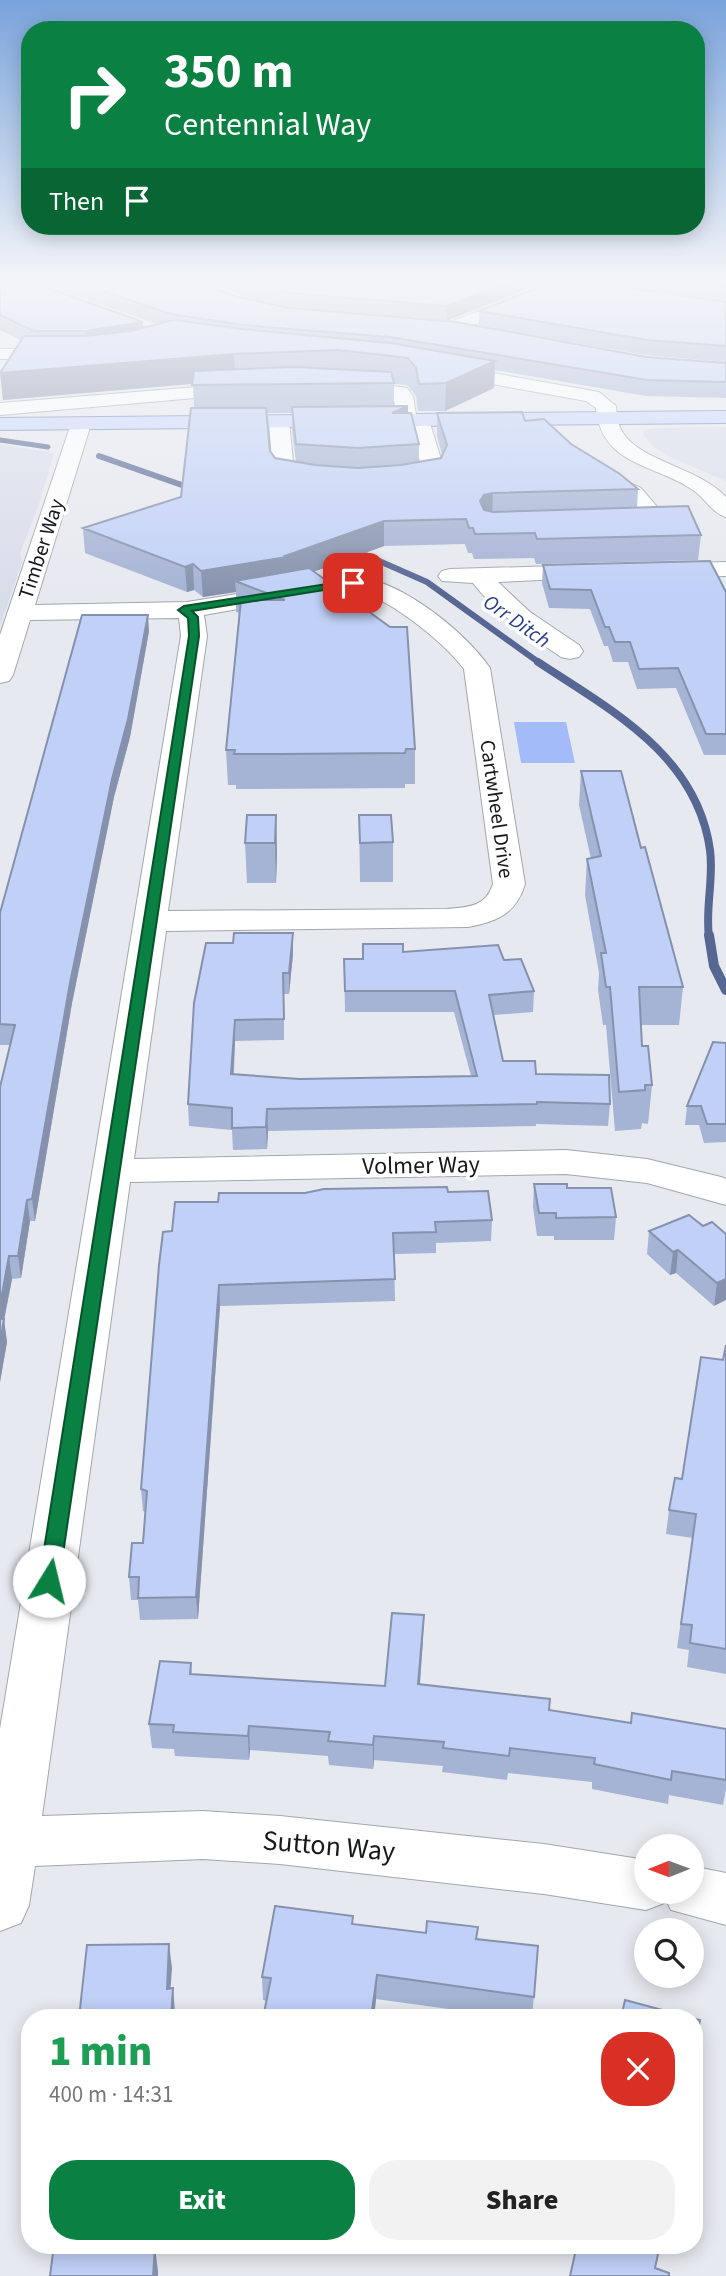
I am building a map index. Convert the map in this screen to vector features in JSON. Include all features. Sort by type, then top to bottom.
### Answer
[{"type":"main road","points":[[522,419],[541,414],[557,405],[548,393]]},
{"type":"main road","points":[[0,425],[726,417]]},
{"type":"street","points":[[522,384],[576,401],[605,418],[619,442],[629,451],[699,484],[726,510]]},
{"type":"street","points":[[523,384],[553,387],[592,396],[606,406],[605,418]]},
{"type":"street","points":[[325,386],[400,392],[404,396],[433,469],[432,474],[415,478],[373,479]]},
{"type":"street","points":[[0,409],[261,388]]},
{"type":"street","points":[[279,422],[284,474],[299,480],[345,479]]},
{"type":"street","name":"Timber Way","points":[[0,674],[81,424]]},
{"type":"street","points":[[576,461],[601,479],[633,493],[659,522]]},
{"type":"street","points":[[631,523],[726,520]]},
{"type":"street","points":[[644,571],[726,569]]},
{"type":"street","points":[[450,576],[617,572]]},
{"type":"street","points":[[480,575],[494,596],[510,611],[570,651]]},
{"type":"street","name":"Cartwheel Drive","points":[[149,921],[447,919],[492,912],[503,904],[509,884],[477,668],[471,657],[386,593],[365,584],[335,585],[184,610]]},
{"type":"street","points":[[0,1905],[195,625],[193,617],[184,610],[20,612]]},
{"type":"street","name":"Volmer Way","points":[[111,1171],[566,1163],[613,1166],[666,1175],[726,1193]]},
{"type":"street","name":"Sutton Way","points":[[9,1842],[203,1835],[254,1838],[489,1862],[634,1883]]},
{"type":"street","points":[[704,1895],[726,1899]]},
{"type":"shaded area","points":[[726,427],[726,481],[668,456],[654,447],[644,436],[643,430],[652,428]]},
{"type":"shaded area","points":[[0,444],[54,453],[39,504],[20,553],[22,562],[0,626]]},
{"type":"shaded area","points":[[514,722],[566,722],[575,763],[521,763]]},
{"type":"building","points":[[192,384],[271,384],[192,385]]},
{"type":"building","points":[[408,406],[392,413],[411,413],[419,444],[358,448],[296,444],[292,407]]},
{"type":"building","points":[[191,408],[266,408],[270,451],[275,458],[315,465],[358,468],[401,465],[441,458],[447,445],[437,413],[522,412],[525,421],[544,419],[571,444],[620,474],[638,489],[493,493],[484,495],[480,501],[484,510],[493,512],[688,506],[701,535],[537,539],[535,533],[475,534],[466,519],[384,521],[285,556],[287,557],[201,571],[193,564],[185,567],[83,528],[181,497]]},
{"type":"building","points":[[710,561],[726,592],[726,734],[706,734],[678,668],[639,669],[630,642],[615,642],[609,627],[605,627],[591,590],[550,589],[543,565]]},
{"type":"building","points":[[309,568],[390,627],[407,627],[415,749],[406,749],[405,753],[281,754],[234,754],[235,750],[226,750],[241,600],[285,600],[235,581]]},
{"type":"building","points":[[82,615],[148,615],[70,983],[32,1199],[27,1200],[18,1256],[9,1256],[0,1305],[0,1087],[15,1025],[0,1024],[0,913]]},
{"type":"building","points":[[581,771],[621,771],[641,848],[645,847],[683,987],[639,987],[642,1046],[648,1046],[652,1085],[645,1085],[645,1090],[619,1092],[610,987],[606,987],[601,953],[606,953],[587,859],[601,856]]},
{"type":"building","points":[[247,815],[276,815],[275,843],[245,843]]},
{"type":"building","points":[[359,815],[391,815],[393,842],[360,843]]},
{"type":"building","points":[[234,933],[293,933],[289,973],[283,973],[284,1019],[235,1020],[231,1074],[299,1079],[477,1076],[455,991],[345,991],[344,959],[363,959],[363,944],[403,944],[403,952],[498,945],[504,960],[521,959],[534,991],[489,995],[503,1061],[535,1061],[536,1074],[609,1075],[610,1104],[537,1102],[267,1109],[266,1127],[232,1128],[232,1108],[188,1104],[194,1003],[206,943],[233,943]]},
{"type":"building","points":[[713,1042],[726,1043],[726,1124],[707,1124],[701,1106],[687,1106]]},
{"type":"building","points":[[534,1184],[567,1184],[567,1188],[611,1188],[616,1217],[556,1218],[556,1213],[539,1213]]},
{"type":"building","points":[[447,1187],[448,1192],[488,1191],[492,1220],[435,1222],[436,1232],[393,1233],[395,1279],[219,1285],[196,1597],[138,1598],[139,1577],[129,1577],[132,1543],[143,1543],[147,1491],[141,1489],[159,1265],[163,1232],[172,1231],[175,1202],[218,1202],[219,1193],[305,1193],[324,1189]]},
{"type":"building","points":[[689,1215],[703,1226],[712,1222],[726,1234],[726,1279],[717,1283],[678,1250],[673,1252],[649,1231]]},
{"type":"building","points":[[0,1319],[4,1319],[0,1343]]},
{"type":"building","points":[[726,1345],[726,1649],[690,1643],[692,1625],[681,1624],[696,1514],[669,1510],[675,1478],[682,1479],[701,1357],[723,1360]]},
{"type":"building","points":[[392,1613],[424,1615],[418,1684],[550,1699],[549,1710],[631,1723],[632,1713],[726,1729],[726,1780],[672,1771],[671,1780],[594,1764],[595,1758],[510,1748],[509,1756],[443,1748],[444,1742],[374,1736],[373,1745],[328,1741],[330,1732],[249,1726],[248,1736],[173,1732],[174,1725],[149,1724],[160,1661],[191,1663],[190,1674],[385,1686]]},
{"type":"building","points":[[275,1906],[353,1916],[352,1924],[426,1933],[427,1921],[478,1927],[476,1939],[538,1946],[534,1997],[377,1975],[372,2009],[265,2009],[271,1978],[262,1977]]},
{"type":"building","points":[[169,1944],[167,1989],[173,1988],[172,2009],[80,2009],[87,1945]]},
{"type":"building","points":[[625,2000],[658,2009],[623,2009]]},
{"type":"building","points":[[53,2254],[155,2254],[153,2276],[50,2276]]},
{"type":"building","points":[[575,2254],[658,2254],[655,2268],[669,2273],[669,2276],[570,2276]]},
{"type":"waterway","name":"Orr Ditch","points":[[0,440],[48,447]]},
{"type":"waterway","name":"Orr Ditch","points":[[99,456],[196,490]]},
{"type":"waterway","name":"Orr Ditch","points":[[352,549],[427,582],[540,663]]},
{"type":"waterway","name":"Orr Ditch","points":[[540,663],[594,698],[647,738],[669,761],[688,787],[702,817],[710,850],[709,937]]},
{"type":"waterway","name":"Orr Ditch","points":[[709,935],[714,966],[726,990]]},
{"type":"route","points":[[49,1581],[194,636],[193,617],[184,610],[353,583]]}]
